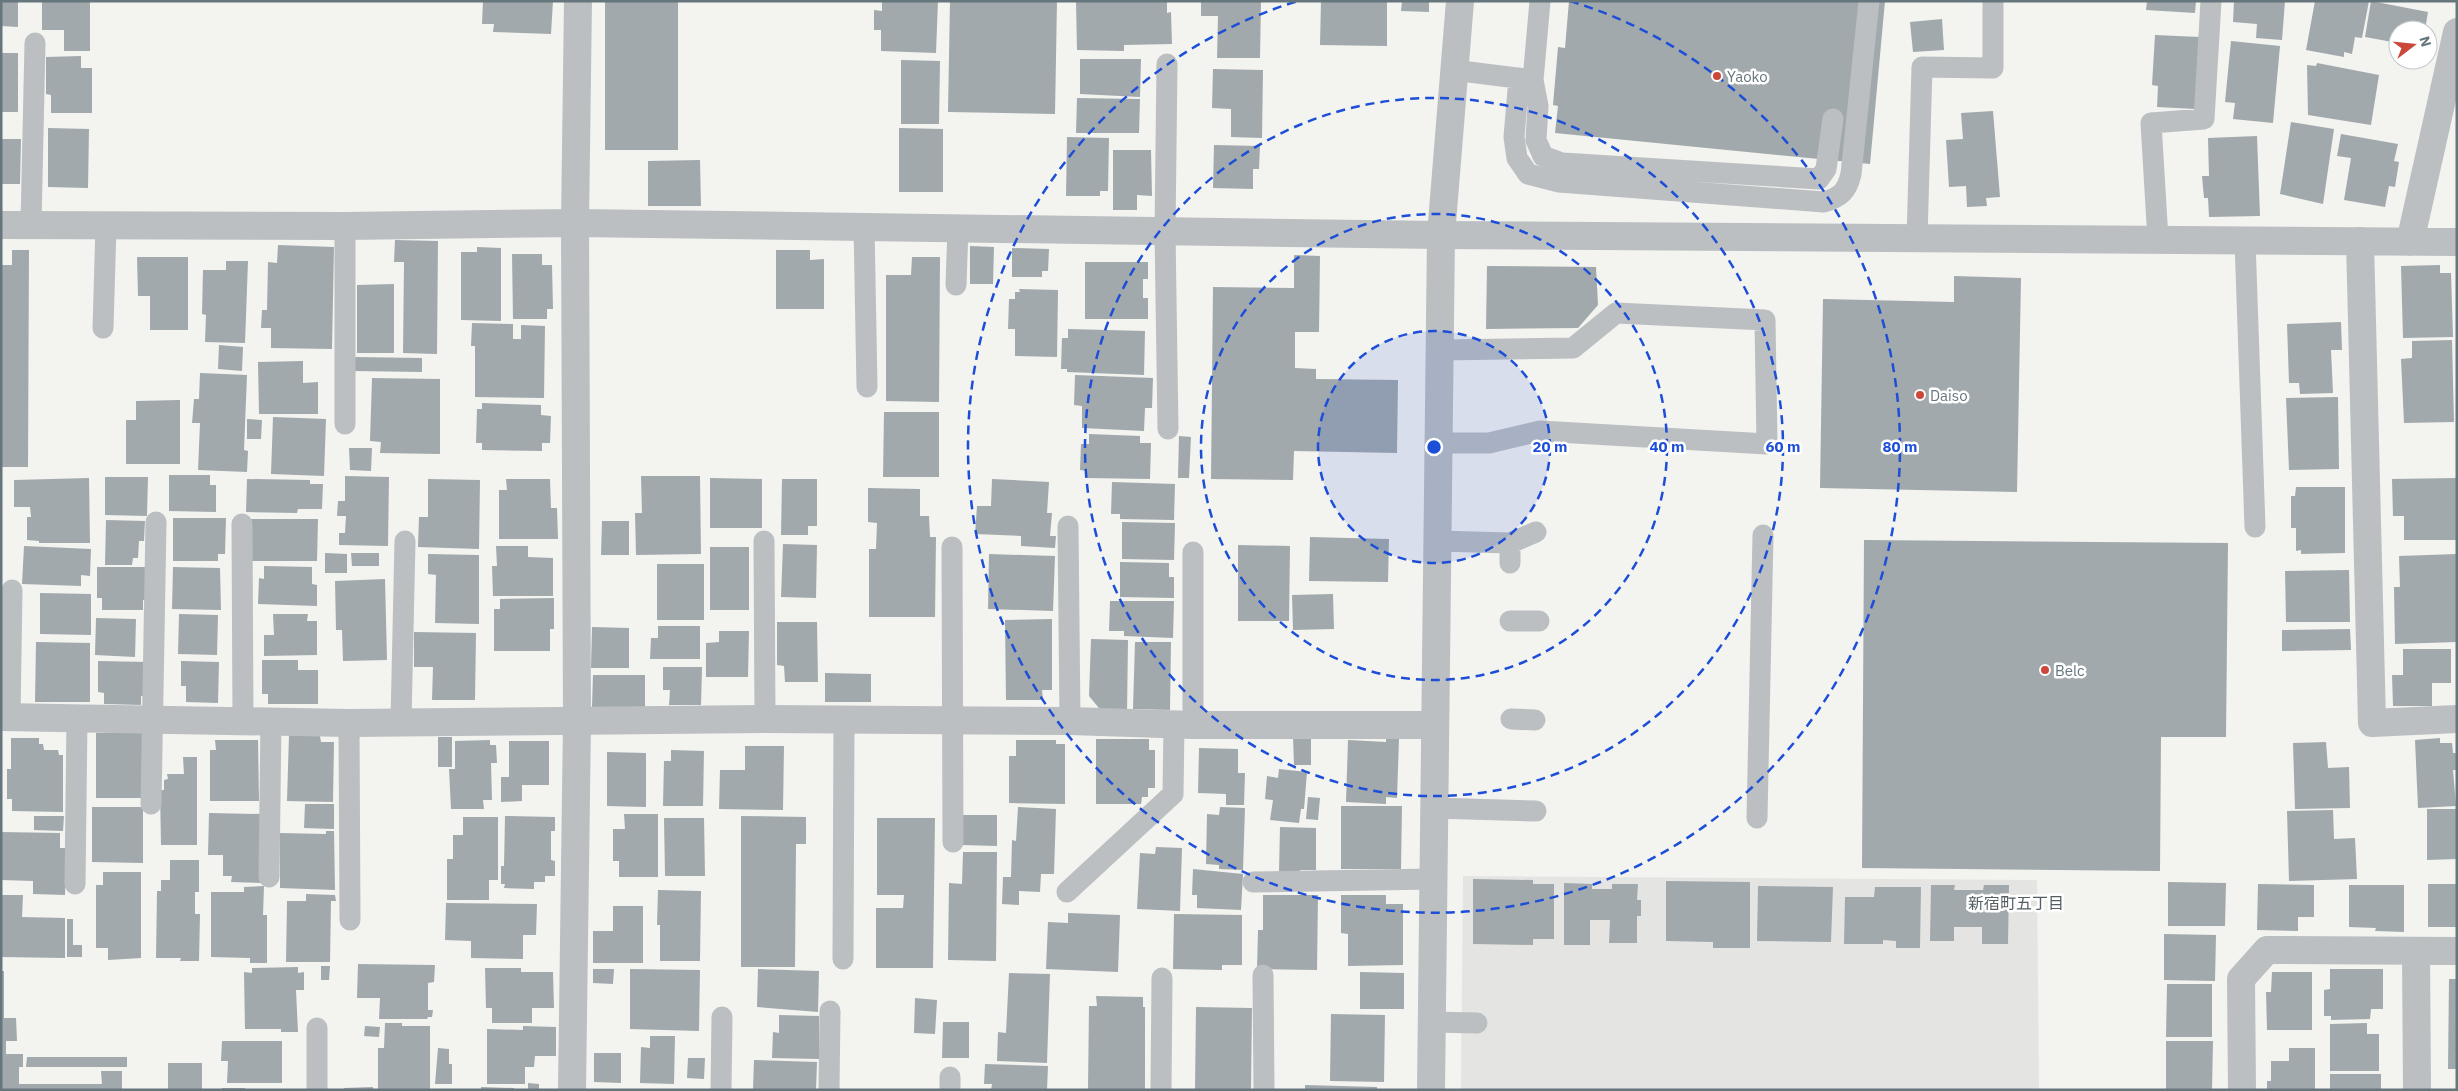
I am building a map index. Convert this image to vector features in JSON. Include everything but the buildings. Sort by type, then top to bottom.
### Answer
[{"type":"street","points":[[572,1090],[577,720],[575,223],[578,1]]},
{"type":"street","points":[[1431,1090],[1441,235],[1460,1]]},
{"type":"street","points":[[2410,242],[2453,69],[2457,32]]},
{"type":"street","points":[[1,225],[346,226],[575,223],[1441,235],[2457,242]]},
{"type":"street","points":[[2360,241],[2372,723],[2457,719]]},
{"type":"street","points":[[6,717],[349,723],[765,719],[1070,721],[1183,725],[1434,724]]},
{"type":"street","points":[[2242,1090],[2241,979],[2266,950],[2457,951]]},
{"type":"street","points":[[2416,952],[2417,1090]]},
{"type":"lane","points":[[1540,1],[1514,136],[1518,158],[1528,174],[1558,182],[1824,202],[1837,198],[1847,188],[1851,174],[1869,1]]},
{"type":"lane","points":[[1917,238],[1922,67],[1993,68],[1993,1]]},
{"type":"lane","points":[[2158,240],[2151,123],[2204,119],[2210,1]]},
{"type":"lane","points":[[32,225],[35,43]]},
{"type":"lane","points":[[1167,64],[1165,231],[1168,429]]},
{"type":"lane","points":[[1453,70],[1526,79]]},
{"type":"lane","points":[[1526,79],[1538,106],[1536,140],[1543,156],[1562,163],[1819,179],[1826,169],[1833,119]]},
{"type":"lane","points":[[104,328],[106,226]]},
{"type":"lane","points":[[345,424],[346,226]]},
{"type":"lane","points":[[864,226],[867,387]]},
{"type":"lane","points":[[956,285],[958,228]]},
{"type":"lane","points":[[2244,241],[2255,527]]},
{"type":"lane","points":[[1438,443],[1489,443],[1540,431],[1767,444],[1765,320],[1616,313],[1572,348],[1439,350]]},
{"type":"lane","points":[[151,804],[156,522]]},
{"type":"lane","points":[[242,524],[243,721]]},
{"type":"lane","points":[[1068,526],[1070,721]]},
{"type":"lane","points":[[1437,541],[1510,553],[1536,532]]},
{"type":"lane","points":[[1757,818],[1751,727],[1753,625],[1763,535]]},
{"type":"lane","points":[[401,721],[405,541]]},
{"type":"lane","points":[[764,541],[765,719]]},
{"type":"lane","points":[[952,547],[954,842]]},
{"type":"lane","points":[[1067,892],[1173,794],[1183,725],[1193,552]]},
{"type":"lane","points":[[6,717],[12,590]]},
{"type":"lane","points":[[1510,621],[1539,621]]},
{"type":"lane","points":[[75,884],[77,719]]},
{"type":"lane","points":[[1511,719],[1535,720]]},
{"type":"lane","points":[[843,959],[844,720]]},
{"type":"lane","points":[[269,877],[271,721]]},
{"type":"lane","points":[[349,723],[350,920]]},
{"type":"lane","points":[[1434,808],[1511,803],[1536,811]]},
{"type":"lane","points":[[1252,882],[1434,879]]},
{"type":"lane","points":[[1263,975],[1264,1090]]},
{"type":"lane","points":[[1161,1090],[1162,978]]},
{"type":"lane","points":[[829,1090],[830,1011]]},
{"type":"lane","points":[[721,1090],[722,1017]]},
{"type":"lane","points":[[1432,1022],[1477,1023]]},
{"type":"lane","points":[[317,1028],[317,1090]]},
{"type":"shaded area","points":[[1463,876],[2037,880],[2039,1090],[1461,1090]]},
{"type":"place","name":"Yaoko","points":[[1717,76]]},
{"type":"place","name":"Daiso","points":[[1920,395]]},
{"type":"place","name":"Belc","points":[[2045,670]]},
{"type":"district","name":"新宿町五丁目","points":[[2016,903]]}]
